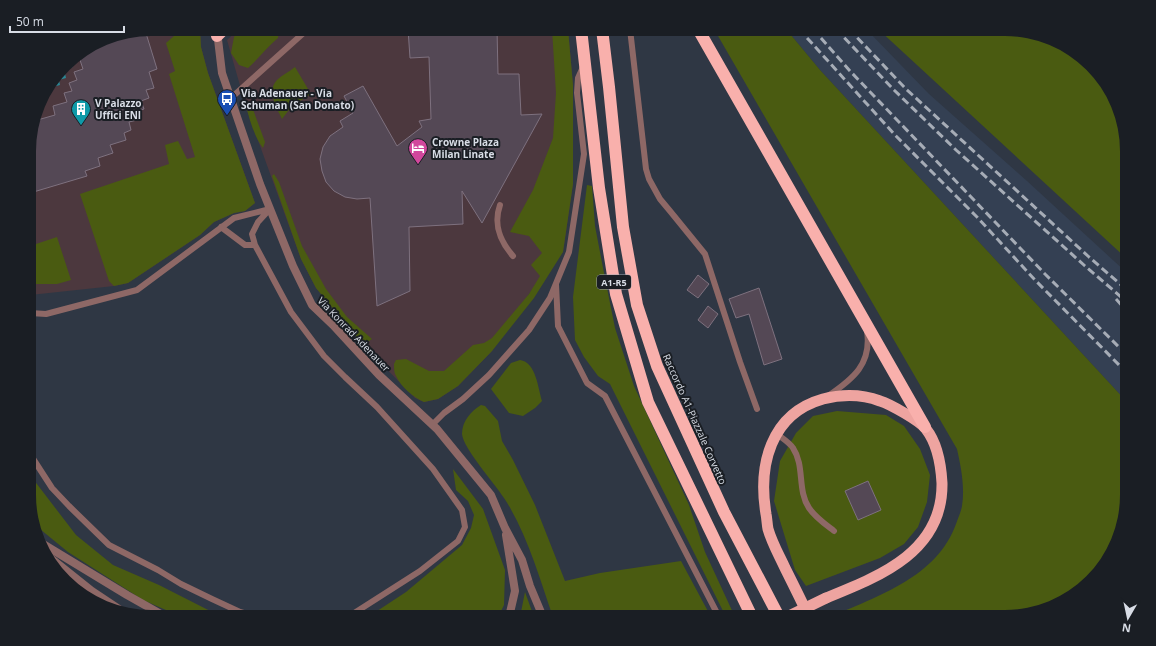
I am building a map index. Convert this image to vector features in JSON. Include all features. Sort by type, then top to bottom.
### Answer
[{"type":"highway","name":"A1-R5","points":[[582,36],[599,188],[616,294],[648,402],[749,610]]},
{"type":"highway","name":"Raccordo A1-Piazzale Corvetto","points":[[603,36],[623,227],[637,305],[657,366],[724,512],[775,610]]},
{"type":"highway","points":[[702,36],[934,443],[941,472],[942,490],[940,507],[930,532],[906,558],[870,580],[801,610]]},
{"type":"highway","points":[[806,610],[774,545],[768,528],[764,504],[763,476],[770,447],[777,434],[796,412],[804,407],[824,399],[842,395],[869,397],[893,407],[925,427]]},
{"type":"street","name":"Via Konrad Adenauer","points":[[219,36],[222,72],[270,209],[292,266],[312,305],[380,375],[432,425],[491,495],[505,528],[522,560],[530,586],[540,610]]},
{"type":"street","name":"Via Konrad Adenauer","points":[[505,528],[514,590],[510,610]]},
{"type":"street","points":[[49,548],[154,610]]},
{"type":"street","points":[[61,566],[108,601]]},
{"type":"lane","points":[[231,98],[300,36]]},
{"type":"lane","points":[[631,36],[646,169],[649,180],[660,199],[705,254],[757,409]]},
{"type":"lane","points":[[432,425],[444,413],[464,400],[489,375],[529,330],[550,298],[569,252],[584,154],[577,93],[578,78],[585,60]]},
{"type":"lane","points":[[500,205],[496,216],[497,225],[505,247],[513,256]]},
{"type":"lane","points":[[36,313],[46,314],[137,290],[234,218],[270,209]]},
{"type":"lane","points":[[270,209],[258,222],[252,234],[255,245],[291,312],[324,356],[377,407],[433,469],[462,510],[466,527],[458,541],[420,571],[359,610]]},
{"type":"lane","points":[[221,227],[245,245],[255,245]]},
{"type":"lane","points":[[556,282],[558,326],[587,383],[605,396],[715,610]]},
{"type":"lane","points":[[824,399],[847,382],[856,373],[865,360],[868,347],[867,324]]},
{"type":"lane","points":[[777,434],[793,448],[800,470],[802,490],[808,507],[820,520],[834,531]]},
{"type":"lane","points":[[36,463],[52,488],[110,545],[181,584],[236,610]]},
{"type":"shaded area","points":[[143,36],[200,36],[201,47],[208,73],[255,203],[245,211],[234,213],[214,222],[200,235],[128,283],[114,286],[36,294],[36,151],[40,121],[51,93],[64,75],[75,64],[93,51],[128,38]]},
{"type":"shaded area","points":[[231,36],[569,36],[573,85],[573,184],[563,252],[529,294],[492,351],[458,386],[438,399],[424,402],[415,398],[363,345],[316,288],[301,259],[247,110],[227,40]]},
{"type":"shaded area","points":[[792,36],[873,36],[929,94],[1120,267],[1120,394],[820,70]]},
{"type":"green space","points":[[174,36],[200,36],[201,47],[208,73],[255,203],[245,211],[234,213],[214,222],[200,235],[128,283],[114,286],[109,281],[80,194],[169,164],[165,145],[178,141],[187,159],[195,157],[169,74],[175,71],[166,43]]},
{"type":"green space","points":[[278,36],[278,38],[248,68],[239,65],[231,53],[234,37]]},
{"type":"green space","points":[[552,36],[569,36],[573,85],[573,184],[563,252],[534,298],[492,351],[458,386],[438,399],[424,402],[408,391],[398,380],[394,370],[396,360],[406,359],[429,371],[444,371],[473,345],[484,343],[492,338],[529,294],[540,276],[531,265],[542,253],[529,236],[510,232],[533,190],[553,138],[556,93]]},
{"type":"green space","points":[[718,36],[792,36],[820,70],[1120,394],[1120,503],[1118,518],[1105,553],[1086,576],[1075,586],[1063,595],[1049,601],[1035,606],[1013,610],[846,610],[904,582],[935,558],[947,542],[962,508],[963,499],[963,484],[957,449]]},
{"type":"green space","points":[[886,36],[1020,37],[1035,40],[1063,51],[1086,70],[1105,93],[1118,128],[1120,143],[1120,253]]},
{"type":"green space","points":[[295,67],[311,94],[292,106],[282,119],[275,105],[272,89],[277,80]]},
{"type":"green space","points":[[248,101],[251,104],[265,142],[263,148],[254,132],[250,120],[245,102]]},
{"type":"green space","points":[[274,174],[279,182],[302,246],[326,289],[347,317],[372,339],[363,345],[316,288],[301,259],[272,176]]},
{"type":"green space","points":[[587,185],[592,186],[595,226],[615,328],[634,386],[689,505],[705,552],[732,610],[723,610],[610,384],[598,376],[584,357],[575,340],[573,297]]},
{"type":"green space","points":[[57,237],[71,280],[57,284],[36,284],[36,244]]},
{"type":"green space","points":[[520,360],[530,365],[533,370],[536,376],[542,401],[523,416],[509,413],[491,389],[511,363]]},
{"type":"green space","points":[[481,405],[485,406],[498,421],[502,441],[535,505],[565,581],[600,573],[681,561],[707,610],[551,610],[526,540],[512,512],[504,498],[473,457],[464,440],[462,429],[465,421],[474,410]]},
{"type":"green space","points":[[837,411],[886,415],[904,426],[920,449],[930,475],[927,502],[918,527],[904,544],[880,558],[806,586],[795,570],[774,501],[780,461],[796,433],[813,416]]},
{"type":"green space","points":[[453,469],[483,509],[505,570],[504,605],[502,610],[379,610],[406,592],[462,545],[471,528],[474,515],[468,501],[456,490]]},
{"type":"green space","points":[[36,483],[76,535],[113,565],[159,585],[208,610],[166,610],[143,600],[68,552],[42,530],[37,510]]},
{"type":"green space","points":[[525,592],[531,610],[521,610]]},
{"type":"water","points":[[65,74],[66,78],[61,79]]},
{"type":"building","name":"V Palazzo Uffici ENI","points":[[147,36],[157,69],[149,72],[154,88],[146,90],[149,98],[141,101],[144,109],[134,112],[137,120],[129,122],[131,130],[124,133],[126,140],[110,145],[113,153],[98,158],[100,166],[85,171],[87,176],[36,191],[36,151],[41,119],[55,115],[53,106],[67,102],[64,93],[72,91],[69,83],[77,80],[74,72],[83,69],[80,61],[93,51],[128,38]]},
{"type":"building","name":"Crowne Plaza Milan Linate","points":[[408,36],[497,36],[498,74],[519,74],[521,115],[542,114],[482,223],[462,191],[463,224],[409,227],[410,291],[377,306],[370,198],[357,199],[345,197],[334,191],[326,182],[320,159],[323,147],[330,136],[343,127],[340,121],[353,113],[344,96],[363,86],[397,146],[422,127],[419,121],[431,119],[429,57],[410,58]]},
{"type":"building","points":[[698,275],[709,284],[698,298],[687,290]]},
{"type":"building","points":[[759,288],[782,359],[764,365],[749,314],[736,318],[729,299]]},
{"type":"building","points":[[708,306],[718,314],[708,328],[698,320]]},
{"type":"building","points":[[868,481],[881,510],[858,520],[845,491]]},
{"type":"railway","points":[[805,36],[895,135],[977,217],[1035,280],[1120,366]]},
{"type":"railway","points":[[819,36],[850,71],[1045,274],[1120,348]]},
{"type":"railway","points":[[843,36],[894,90],[956,150],[1120,296]]},
{"type":"railway","points":[[856,36],[906,89],[1120,284]]},
{"type":"railway","points":[[1116,299],[1120,303]]},
{"type":"place","name":"Via Adenauer - Via Schuman (San Donato)","points":[[227,116]]},
{"type":"place","name":"V Palazzo Uffici ENI","points":[[81,126]]},
{"type":"place","name":"Crowne Plaza Milan Linate","points":[[418,165]]}]
